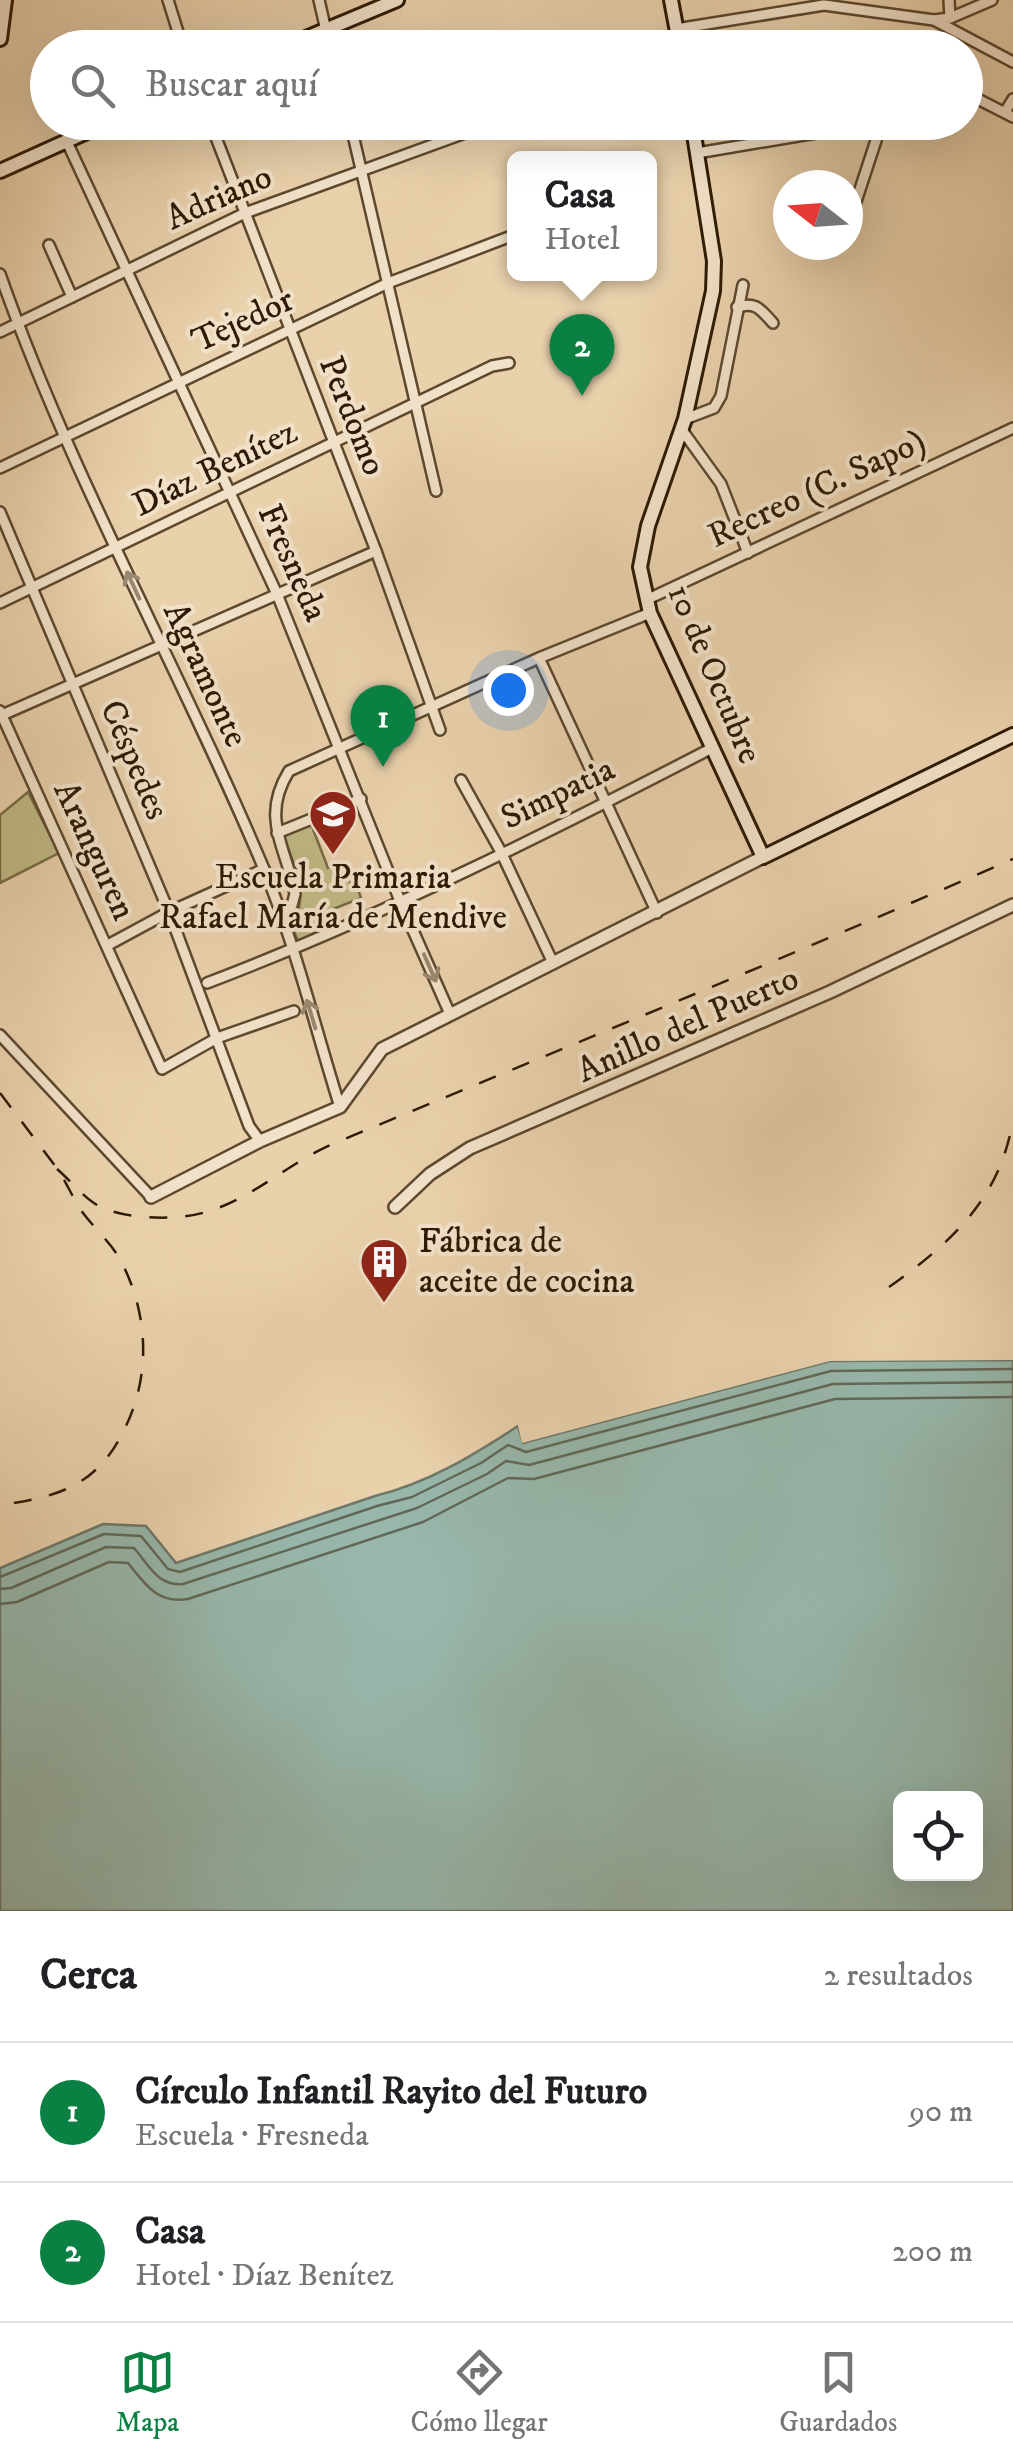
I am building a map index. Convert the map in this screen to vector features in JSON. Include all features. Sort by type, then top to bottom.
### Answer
[{"type":"main road","points":[[0,39],[5,0]]},
{"type":"main road","points":[[326,30],[397,0]]},
{"type":"main road","points":[[671,0],[676,29]]},
{"type":"main road","points":[[0,171],[71,140]]},
{"type":"main road","name":"10 de Octubre","points":[[695,140],[713,276],[702,349],[683,425],[643,541],[640,567],[648,607],[763,857]]},
{"type":"main road","points":[[763,857],[1013,736]]},
{"type":"street","points":[[168,0],[177,30]]},
{"type":"street","points":[[320,0],[326,30]]},
{"type":"street","points":[[949,0],[950,18]]},
{"type":"street","points":[[676,29],[824,5],[934,20],[950,18],[992,0]]},
{"type":"street","points":[[934,20],[953,30]]},
{"type":"street","points":[[983,46],[1013,62]]},
{"type":"street","points":[[983,101],[1009,115],[1013,100]]},
{"type":"street","name":"Perdomo","points":[[217,140],[376,551],[440,730]]},
{"type":"street","points":[[354,140],[436,491]]},
{"type":"street","name":"Adriano","points":[[0,332],[246,213],[446,140]]},
{"type":"street","points":[[697,153],[775,140]]},
{"type":"street","points":[[863,180],[876,140]]},
{"type":"street","name":"Fresneda","points":[[67,142],[278,594],[400,901],[450,1014]]},
{"type":"street","name":"Tejedor","points":[[0,468],[388,283],[507,238]]},
{"type":"street","points":[[49,245],[72,297]]},
{"type":"street","name":"Agramonte","points":[[0,274],[65,436],[264,869],[294,950],[340,1107]]},
{"type":"street","points":[[743,286],[721,396],[714,408],[683,425],[721,484],[748,553]]},
{"type":"street","points":[[738,306],[756,305],[773,324]]},
{"type":"street","name":"Díaz Benítez","points":[[0,603],[492,366],[508,363]]},
{"type":"street","name":"Recreo (C. Sapo)","points":[[277,832],[274,816],[278,790],[290,771],[648,607],[748,553],[1013,428]]},
{"type":"street","name":"Céspedes","points":[[0,512],[170,912],[249,1126],[260,1141]]},
{"type":"street","points":[[0,714],[73,686],[376,551]]},
{"type":"street","points":[[539,658],[657,912]]},
{"type":"street","name":"Aranguren","points":[[0,714],[162,1069],[217,1038]]},
{"type":"street","name":"Simpatia","points":[[207,983],[294,950],[400,901],[712,748]]},
{"type":"street","points":[[461,780],[501,852],[553,963]]},
{"type":"street","points":[[281,914],[292,905],[295,894],[277,832],[361,799]]},
{"type":"street","points":[[0,1035],[150,1198],[260,1141],[340,1107],[382,1049],[763,857]]},
{"type":"street","points":[[108,945],[264,869]]},
{"type":"street","name":"Anillo del Puerto","points":[[395,1208],[430,1174],[470,1148],[830,992],[1013,905]]},
{"type":"street","points":[[217,1038],[294,1011]]},
{"type":"shaded area","points":[[28,792],[59,853],[0,883],[0,815]]},
{"type":"shaded area","points":[[311,824],[328,868],[343,863],[361,898],[323,913],[328,927],[298,941],[292,927],[300,903],[299,881],[283,835]]},
{"type":"water","points":[[1013,1360],[1013,1911],[0,1911],[0,1568],[103,1524],[146,1526],[176,1563],[413,1484],[467,1458],[518,1426],[523,1443],[830,1361]]},
{"type":"pier","points":[[1013,1355],[1013,1360],[830,1361],[522,1443],[517,1421],[522,1423],[526,1437],[829,1356]]},
{"type":"railway","points":[[57,1169],[92,1202],[116,1212],[159,1218],[222,1207],[335,1143],[1013,859]]},
{"type":"railway","points":[[0,1093],[121,1261],[137,1303],[143,1346],[133,1410],[101,1464],[58,1493],[0,1505]]},
{"type":"railway","points":[[889,1287],[933,1253],[970,1216],[997,1172],[1013,1119]]},
{"type":"place","name":"Casa","points":[[582,396]]},
{"type":"place","name":"Círculo Infantil Rayito del Futuro","points":[[383,767]]},
{"type":"place","name":"Escuela Primaria Rafael María de Mendive","points":[[333,856]]},
{"type":"place","name":"Fábrica de aceite de cocina","points":[[384,1304]]}]
